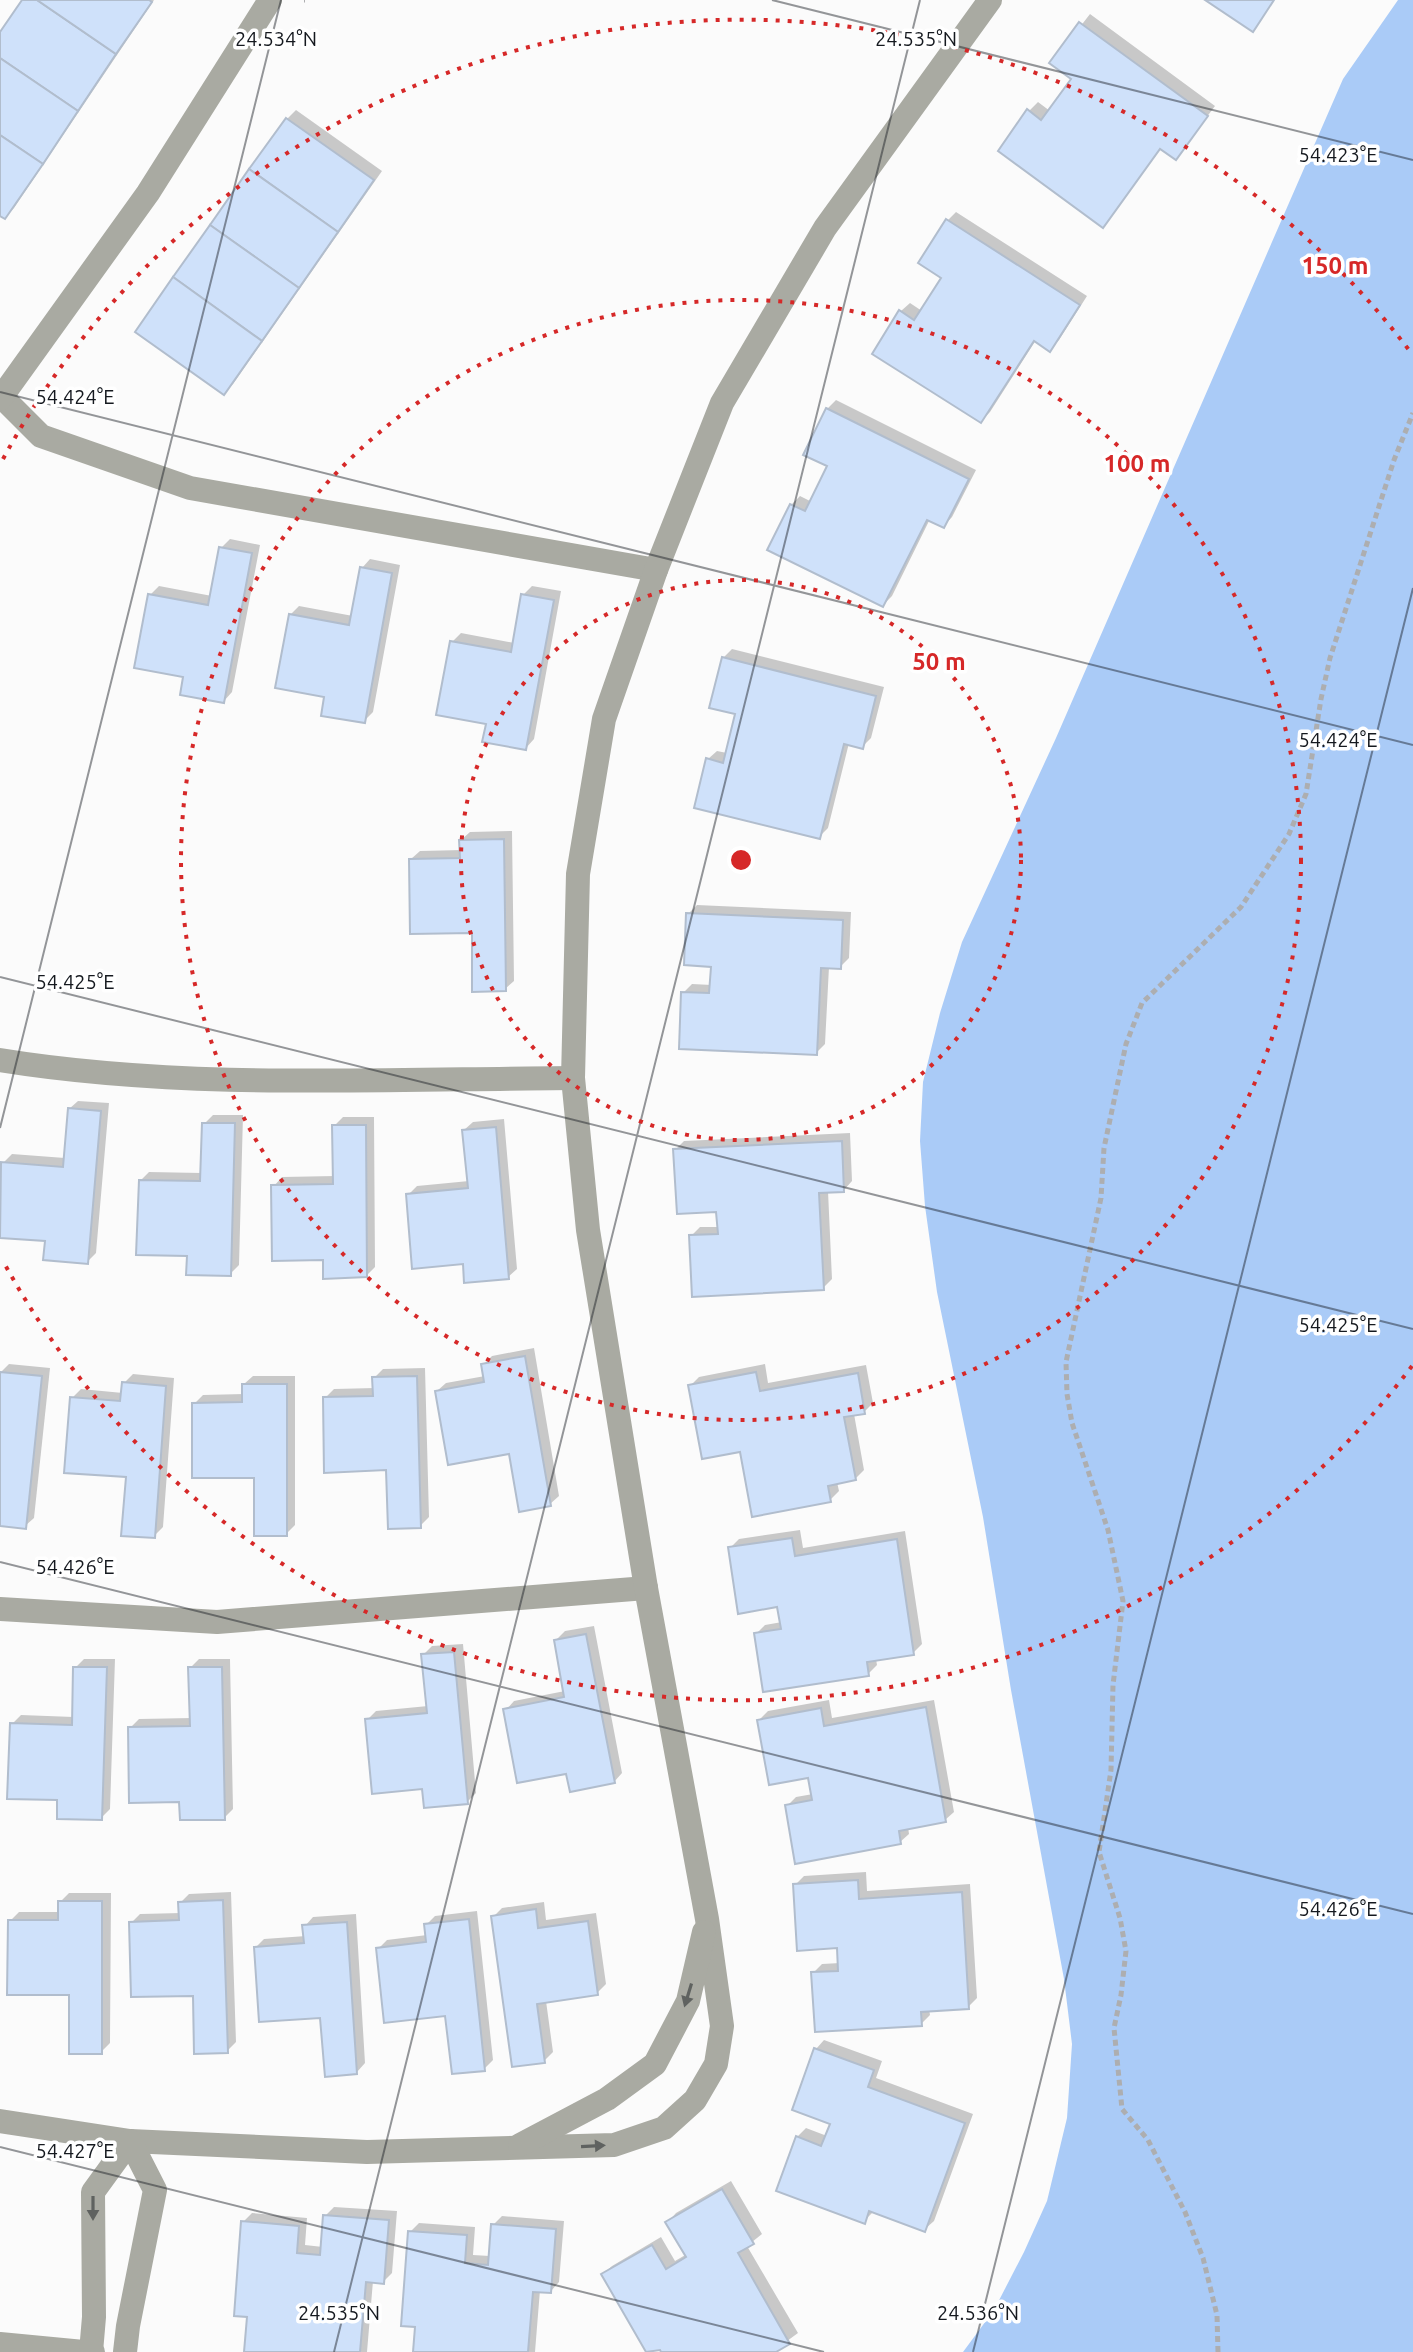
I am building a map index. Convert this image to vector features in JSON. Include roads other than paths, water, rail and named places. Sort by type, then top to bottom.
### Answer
[{"type":"street","points":[[270,0],[148,193],[1,398],[41,436],[190,488],[656,570]]},
{"type":"street","points":[[0,2121],[130,2141],[367,2152],[614,2145],[664,2128],[695,2100],[716,2064],[722,2026],[707,1919],[646,1588],[588,1230],[573,1078],[578,874],[604,719],[656,570],[722,403],[825,228],[990,0]]},
{"type":"street","points":[[0,1060],[58,1069],[238,1079],[573,1078]]},
{"type":"street","points":[[0,1609],[217,1622],[646,1588]]},
{"type":"street","points":[[515,2148],[607,2099],[655,2064],[688,2001],[707,1919]]},
{"type":"street","points":[[92,2352],[93,2192],[130,2141]]},
{"type":"street","points":[[125,2352],[155,2190],[130,2141]]},
{"type":"lane","points":[[0,2343],[92,2352]]}]
